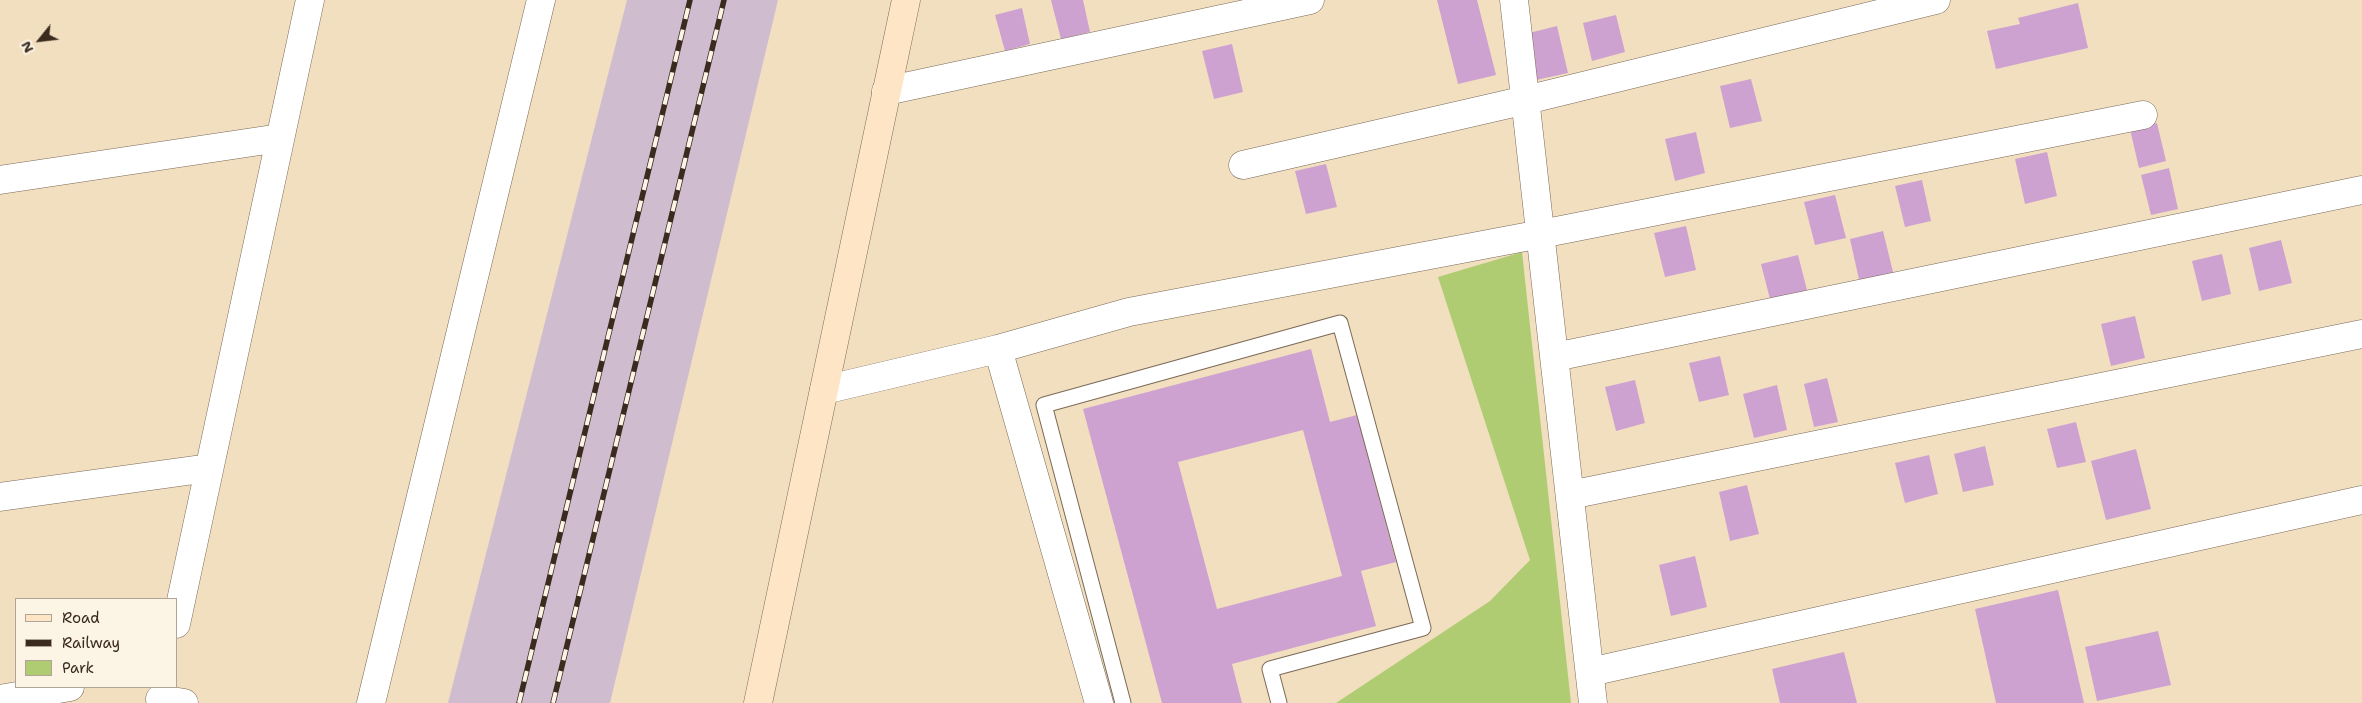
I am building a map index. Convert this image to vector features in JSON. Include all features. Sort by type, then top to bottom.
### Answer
[{"type":"street","points":[[178,615],[310,0]]},
{"type":"street","points":[[371,703],[541,0]]},
{"type":"street","points":[[758,703],[906,0]]},
{"type":"street","points":[[886,90],[1310,0]]},
{"type":"street","points":[[1514,0],[1593,703]]},
{"type":"street","points":[[1243,165],[1526,100],[1936,0]]},
{"type":"street","points":[[824,390],[998,349],[1129,312],[1541,234],[2143,115]]},
{"type":"street","points":[[0,180],[280,138]]},
{"type":"street","points":[[1555,357],[2362,190]]},
{"type":"street","points":[[1570,495],[2362,334]]},
{"type":"street","points":[[998,349],[1099,703]]},
{"type":"street","points":[[0,497],[209,468]]},
{"type":"street","points":[[1590,672],[2362,500]]},
{"type":"street","points":[[0,699],[64,688]]},
{"type":"lane","points":[[1123,703],[1044,405],[1340,323],[1423,628],[1270,669],[1279,703]]},
{"type":"shaded area","points":[[627,0],[778,0],[610,703],[448,703]]},
{"type":"green space","points":[[1522,252],[1571,703],[1336,703],[1490,601],[1530,560],[1438,277]]},
{"type":"building","points":[[1051,0],[1083,0],[1090,32],[1061,39]]},
{"type":"building","points":[[1437,0],[1477,0],[1496,75],[1458,84]]},
{"type":"building","points":[[2078,3],[2088,48],[1996,69],[1987,31],[2020,24],[2018,18]]},
{"type":"building","points":[[1022,8],[1030,44],[1005,51],[995,15]]},
{"type":"building","points":[[1616,15],[1625,52],[1592,61],[1583,23]]},
{"type":"building","points":[[1557,26],[1568,73],[1536,80],[1525,34]]},
{"type":"building","points":[[1232,44],[1243,92],[1214,99],[1202,51]]},
{"type":"building","points":[[1751,79],[1762,121],[1730,128],[1720,86]]},
{"type":"building","points":[[2157,123],[2166,161],[2139,168],[2130,129]]},
{"type":"building","points":[[1696,132],[1705,173],[1675,181],[1665,139]]},
{"type":"building","points":[[2047,152],[2057,196],[2025,204],[2015,159]]},
{"type":"building","points":[[1326,164],[1337,207],[1306,214],[1295,171]]},
{"type":"building","points":[[2169,168],[2178,209],[2151,215],[2141,175]]},
{"type":"building","points":[[1922,180],[1931,221],[1905,227],[1895,186]]},
{"type":"building","points":[[1835,195],[1846,238],[1815,245],[1804,202]]},
{"type":"building","points":[[1686,226],[1696,270],[1665,277],[1654,233]]},
{"type":"building","points":[[1883,231],[1894,276],[1860,284],[1850,239]]},
{"type":"building","points":[[2281,240],[2292,283],[2259,291],[2249,248]]},
{"type":"building","points":[[2222,254],[2231,294],[2202,301],[2192,261]]},
{"type":"building","points":[[1798,255],[1808,294],[1771,303],[1761,264]]},
{"type":"building","points":[[2135,316],[2145,358],[2111,366],[2101,324]]},
{"type":"building","points":[[1311,349],[1330,422],[1357,415],[1396,562],[1361,571],[1376,626],[1232,664],[1242,703],[1162,703],[1083,409]],"holes":[[[1303,430],[1342,576],[1217,609],[1178,462]]]},
{"type":"building","points":[[1720,356],[1729,395],[1699,402],[1689,363]]},
{"type":"building","points":[[1827,378],[1838,422],[1814,427],[1804,384]]},
{"type":"building","points":[[1635,380],[1645,423],[1616,431],[1605,387]]},
{"type":"building","points":[[1777,385],[1787,430],[1754,438],[1743,394]]},
{"type":"building","points":[[2076,422],[2086,462],[2057,468],[2047,429]]},
{"type":"building","points":[[1985,446],[1994,485],[1963,492],[1954,454]]},
{"type":"building","points":[[2136,449],[2151,509],[2106,520],[2091,461]]},
{"type":"building","points":[[1929,455],[1938,494],[1905,503],[1895,463]]},
{"type":"building","points":[[1747,485],[1759,534],[1730,541],[1719,492]]},
{"type":"building","points":[[1695,556],[1707,607],[1671,616],[1659,565]]},
{"type":"building","points":[[2058,590],[2084,703],[1996,703],[1975,609]]},
{"type":"building","points":[[2158,631],[2171,685],[2097,701],[2085,647]]},
{"type":"building","points":[[1844,652],[1857,703],[1780,703],[1772,669]]},
{"type":"railway","points":[[519,703],[690,0]]},
{"type":"railway","points":[[553,703],[724,0]]}]
